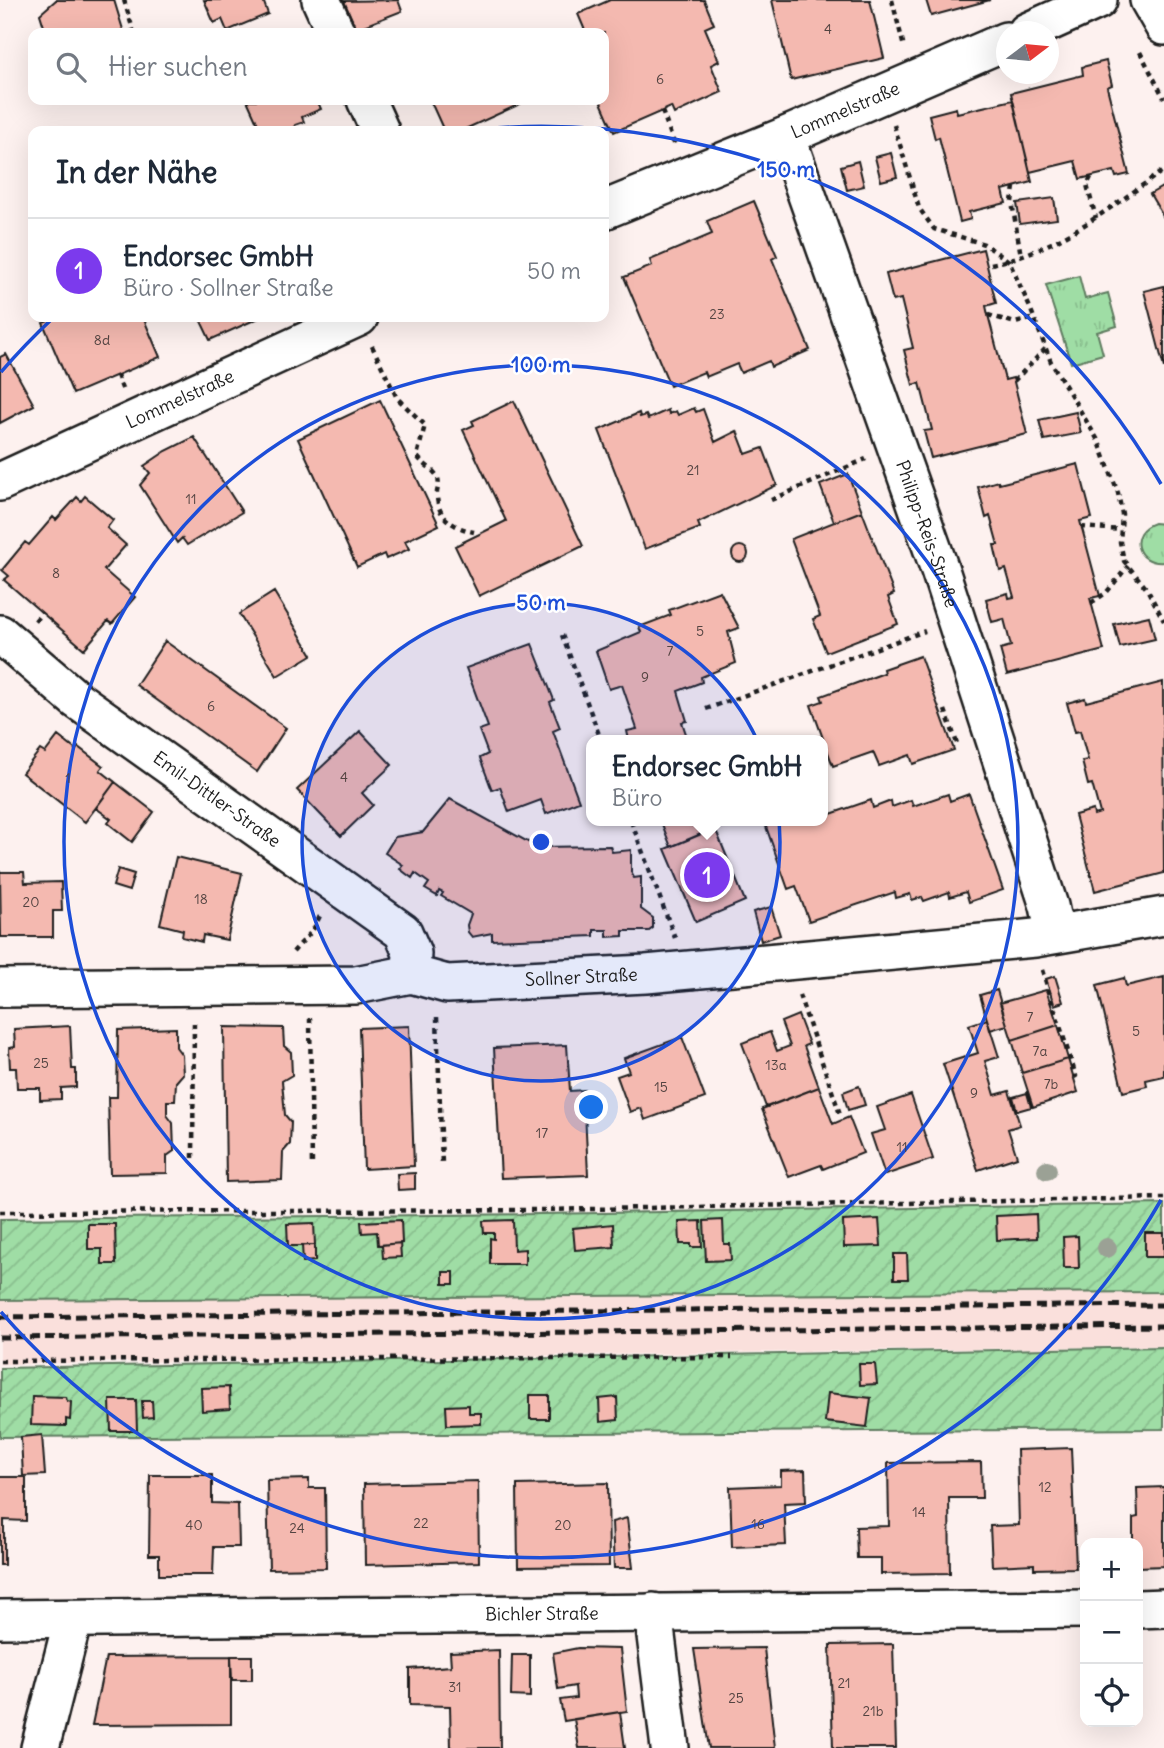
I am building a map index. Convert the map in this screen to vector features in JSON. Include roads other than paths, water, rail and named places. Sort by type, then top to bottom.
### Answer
[{"type":"street","points":[[321,0],[334,28]]},
{"type":"street","points":[[1051,21],[1098,0]]},
{"type":"street","points":[[1149,0],[1164,26]]},
{"type":"street","name":"Lommelstraße","points":[[609,208],[884,95],[996,45]]},
{"type":"street","points":[[368,105],[378,126]]},
{"type":"street","name":"Philipp-Reis-Straße","points":[[786,136],[956,620],[1049,906],[1045,936]]},
{"type":"street","name":"Lommelstraße","points":[[0,482],[348,322]]},
{"type":"street","name":"Emil-Dittler-Straße","points":[[0,634],[76,700],[403,932],[423,978]]},
{"type":"street","name":"Sollner Straße","points":[[0,988],[356,985],[423,978],[447,984],[687,970],[1045,936],[1164,916]]},
{"type":"street","points":[[1143,1609],[1164,1608]]},
{"type":"street","name":"Bichler Straße","points":[[0,1619],[1080,1609]]},
{"type":"street","points":[[653,1612],[670,1748]]},
{"type":"street","points":[[40,1748],[73,1619]]},
{"type":"railway","points":[[0,1317],[1164,1305]]},
{"type":"railway","points":[[0,1338],[1164,1326]]},
{"type":"place","name":"Endorsec GmbH","points":[[707,875]]}]
